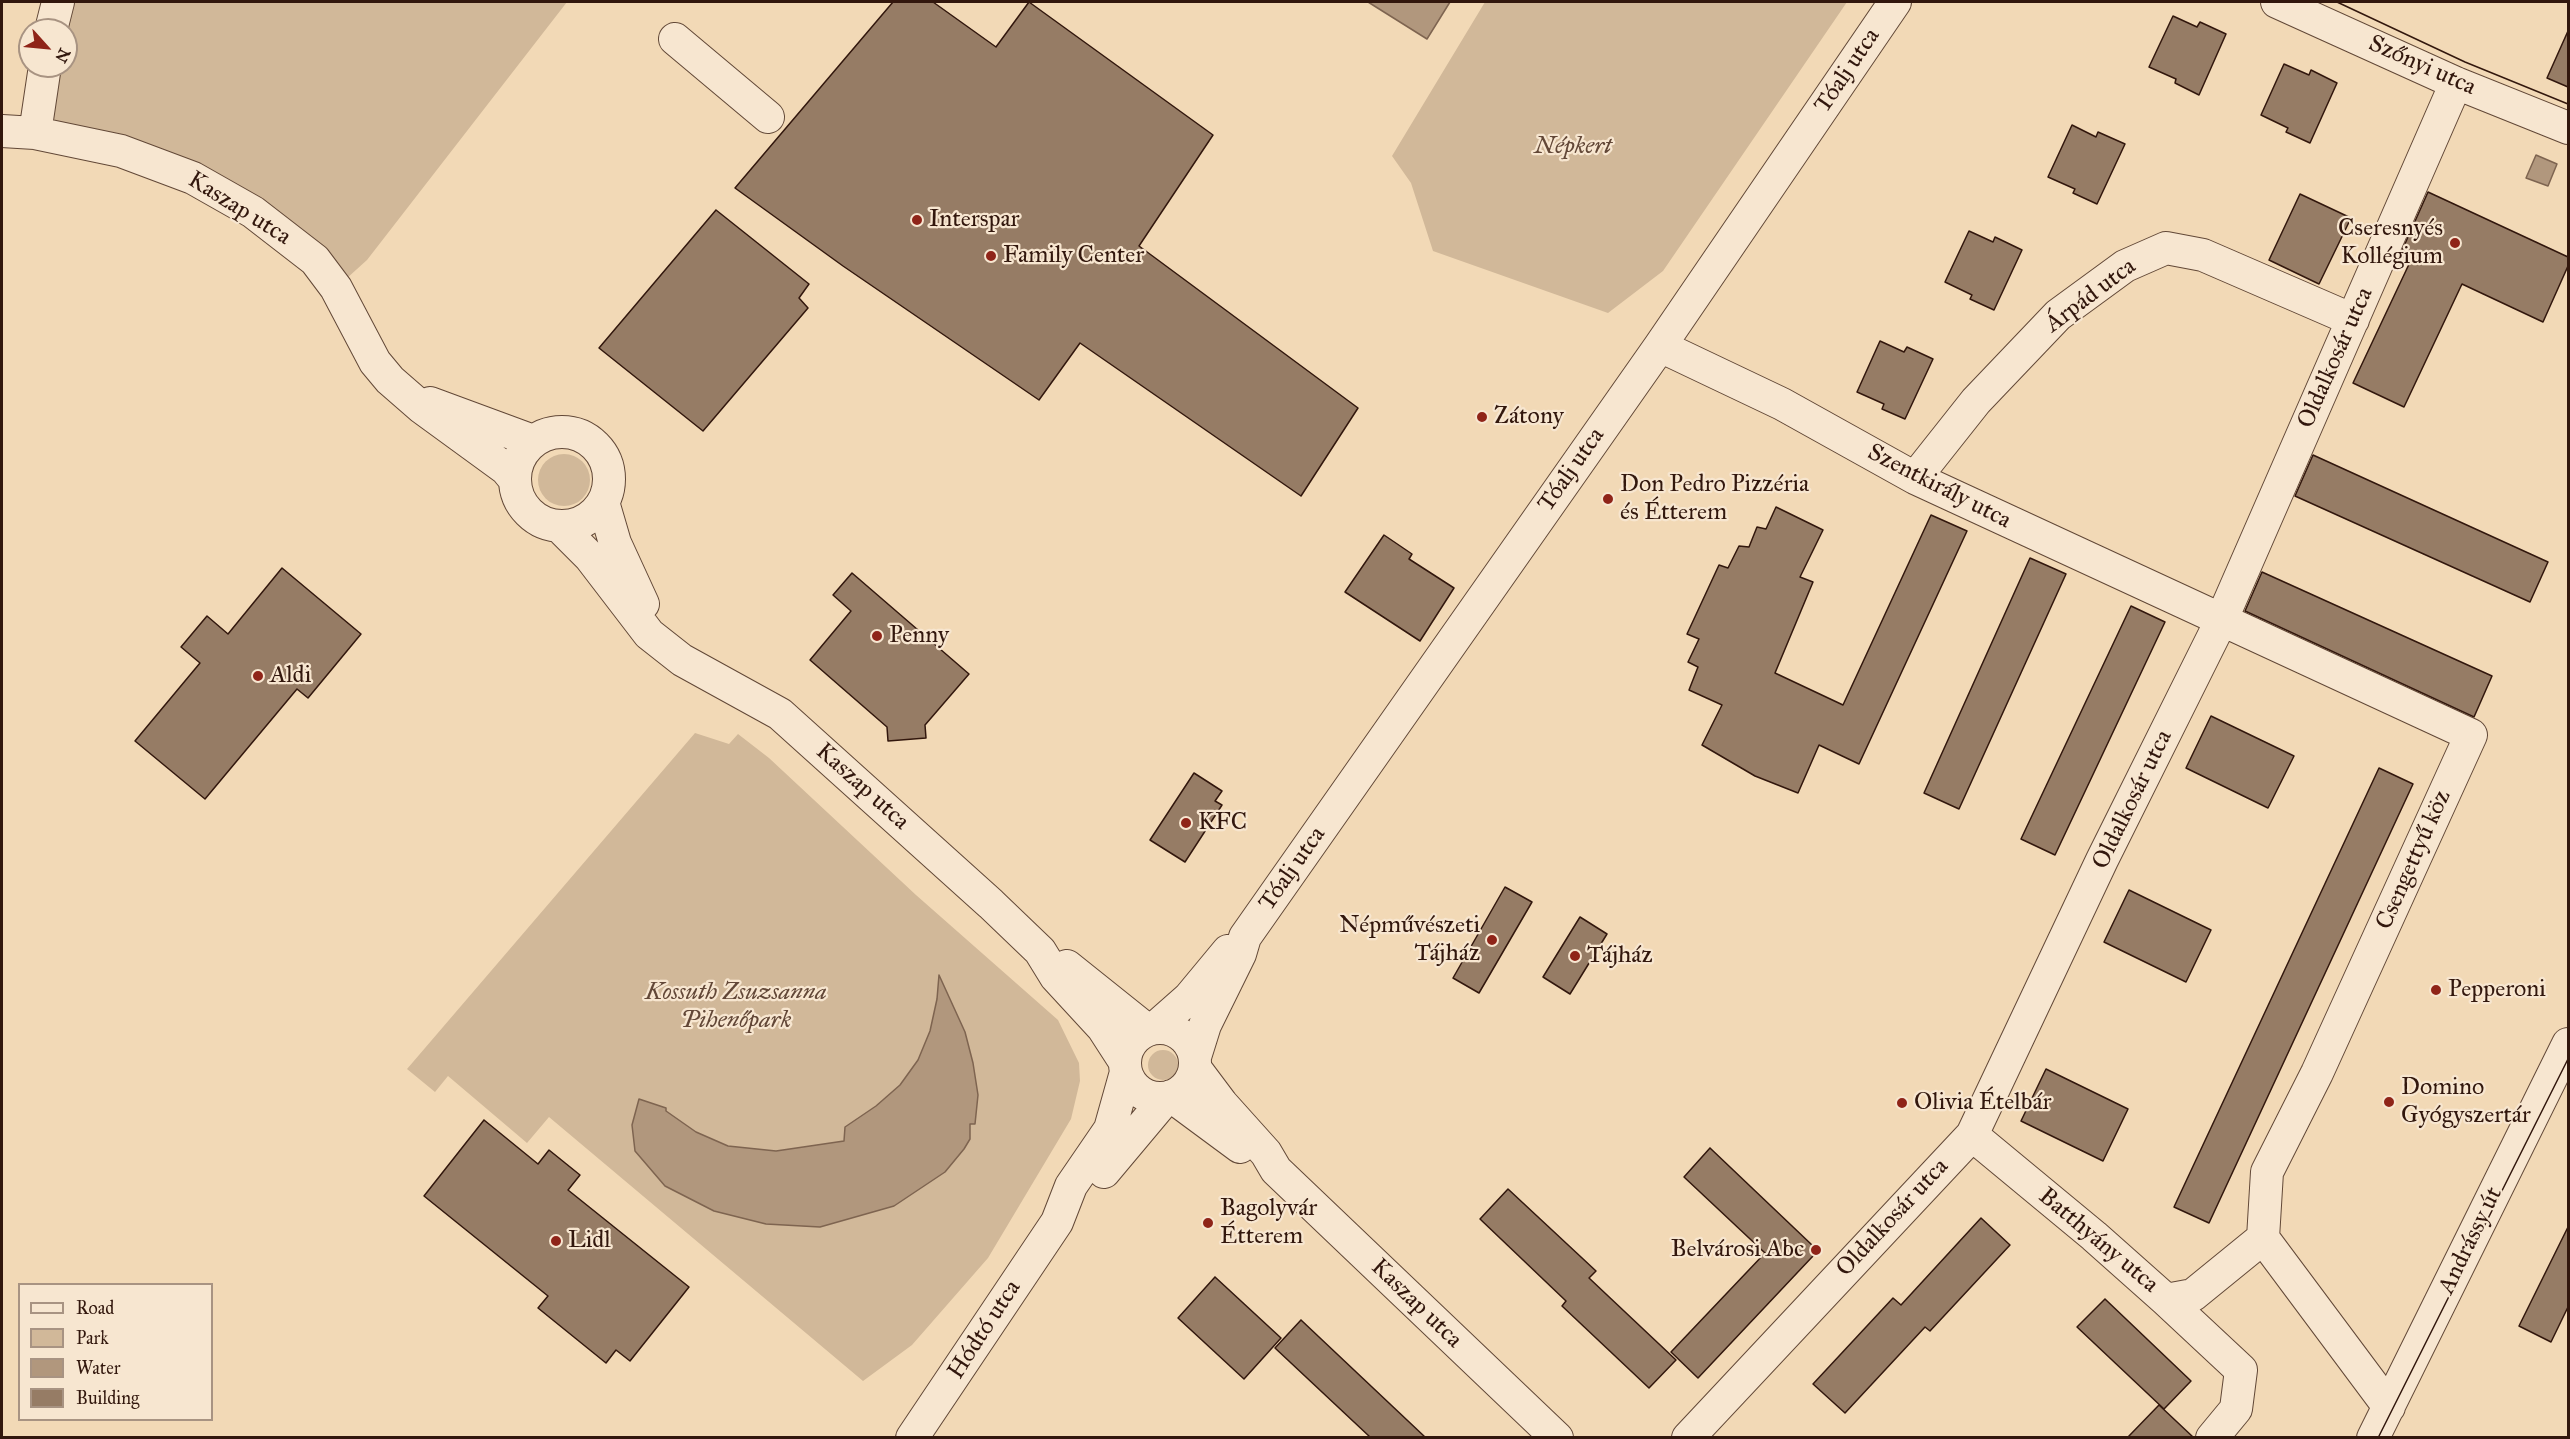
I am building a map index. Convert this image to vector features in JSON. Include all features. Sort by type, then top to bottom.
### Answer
[{"type":"street","points":[[54,18],[58,2]]},
{"type":"street","name":"Tóalj utca","points":[[1195,1063],[1205,1025],[1240,954],[1245,937],[1660,346],[1895,2]]},
{"type":"street","name":"Szőnyi utca","points":[[2277,2],[2456,82],[2568,128]]},
{"type":"street","points":[[675,39],[768,117]]},
{"type":"street","points":[[35,133],[43,78]]},
{"type":"street","name":"Oldalkosár utca","points":[[1688,1437],[1972,1135],[2102,860],[2221,621],[2456,82]]},
{"type":"street","name":"Kaszap utca","points":[[2,131],[35,133],[120,151],[193,178],[235,202],[289,238],[315,260],[336,288],[375,362],[404,394],[506,469],[515,480]]},
{"type":"street","name":"Árpád utca","points":[[1915,478],[1976,401],[2058,315],[2125,266],[2166,248],[2202,255],[2353,320]]},
{"type":"street","name":"Szentkirály utca","points":[[1660,346],[1782,404],[1915,478],[2221,621]]},
{"type":"street","name":"Kaszap utca","points":[[404,394],[533,441]]},
{"type":"street","points":[[566,432],[586,437],[597,446],[606,460],[610,477],[603,502],[584,520],[559,526],[542,521],[528,511],[519,497],[515,480],[522,454],[533,441],[548,433],[566,432]]},
{"type":"street","name":"Kaszap utca","points":[[603,502],[615,543],[643,606],[666,646]]},
{"type":"street","name":"Kaszap utca","points":[[559,526],[590,557],[649,634],[700,671],[780,714],[1040,951],[1066,965],[1151,1029]]},
{"type":"street","name":"Csengettyű köz","points":[[2221,621],[2471,735],[2317,1073],[2266,1172],[2263,1238]]},
{"type":"street","name":"Tóalj utca","points":[[1151,1029],[1189,998],[1231,947],[1245,937]]},
{"type":"street","name":"Kaszap utca","points":[[1040,951],[1056,976],[1103,1028],[1126,1067]]},
{"type":"street","points":[[1151,1029],[1176,1032],[1191,1047],[1195,1063],[1185,1088],[1168,1097],[1145,1095],[1130,1082],[1126,1067],[1132,1043],[1151,1029]]},
{"type":"street","name":"Andrássy út","points":[[2373,1437],[2568,1044]]},
{"type":"street","name":"Kaszap utca","points":[[1195,1063],[1266,1153],[1276,1170],[1557,1437]]},
{"type":"street","name":"Hódtó utca","points":[[912,1437],[1057,1222],[1071,1186],[1110,1129],[1126,1067]]},
{"type":"street","name":"Kaszap utca","points":[[1168,1097],[1210,1122],[1260,1162],[1276,1170]]},
{"type":"street","name":"Hódtó utca","points":[[1057,1222],[1080,1204],[1127,1142],[1168,1097]]},
{"type":"street","name":"Batthyány utca","points":[[1972,1135],[2094,1236],[2166,1300],[2193,1295],[2263,1238]]},
{"type":"street","points":[[2263,1238],[2388,1407]]},
{"type":"street","points":[[2166,1300],[2241,1370],[2236,1409],[2212,1437]]},
{"type":"green space","points":[[58,2],[567,2],[367,260],[336,288],[253,212],[35,133],[43,78],[78,78],[78,18],[63,18]]},
{"type":"green space","name":"Népkert","points":[[1485,2],[1847,2],[1663,271],[1608,313],[1433,251],[1411,183],[1392,156]]},
{"type":"green space","points":[[559,454],[569,454],[583,461],[590,480],[583,499],[569,506],[559,506],[549,502],[542,495],[538,485],[538,475],[542,465],[549,458]]},
{"type":"green space","name":"Kossuth Zsuzsanna Pihenőpark","points":[[695,733],[729,744],[738,734],[769,758],[916,895],[1058,1020],[1079,1063],[1080,1081],[1071,1119],[988,1258],[912,1345],[863,1381],[549,1117],[527,1143],[448,1076],[435,1092],[407,1069]]},
{"type":"green space","points":[[1163,1050],[1174,1054],[1178,1065],[1174,1076],[1163,1080],[1152,1076],[1148,1065],[1152,1054]]},
{"type":"water","points":[[1368,2],[1450,2],[1427,39]]},
{"type":"water","points":[[2536,155],[2557,164],[2548,186],[2526,178]]},
{"type":"water","points":[[939,975],[965,1032],[973,1063],[978,1095],[975,1124],[970,1124],[970,1139],[945,1172],[894,1206],[820,1227],[766,1224],[714,1211],[665,1186],[635,1151],[632,1125],[639,1099],[666,1108],[666,1111],[696,1132],[728,1146],[776,1151],[844,1141],[845,1127],[876,1106],[900,1085],[918,1060],[930,1031],[937,999]]},
{"type":"building","name":"Family Center","points":[[893,2],[933,2],[996,47],[1029,2],[1213,135],[1139,246],[1358,408],[1301,496],[1080,343],[1039,400],[843,266],[735,188]]},
{"type":"building","points":[[2173,16],[2197,27],[2200,22],[2226,34],[2199,95],[2175,83],[2176,79],[2149,67]]},
{"type":"building","points":[[2568,31],[2568,87],[2547,78]]},
{"type":"building","points":[[2284,64],[2309,75],[2311,70],[2337,83],[2310,143],[2286,132],[2288,128],[2261,115]]},
{"type":"building","points":[[2072,125],[2096,137],[2098,132],[2125,144],[2097,204],[2073,193],[2075,189],[2048,177]]},
{"type":"building","points":[[2428,192],[2568,257],[2568,266],[2543,322],[2462,284],[2404,407],[2353,383],[2411,260],[2400,255]]},
{"type":"building","points":[[2300,194],[2351,218],[2319,284],[2269,260]]},
{"type":"building","points":[[716,210],[809,284],[799,298],[808,308],[703,431],[599,348]]},
{"type":"building","points":[[1969,231],[1993,242],[1995,237],[2022,250],[1994,310],[1970,299],[1972,295],[1945,282]]},
{"type":"building","points":[[1880,341],[1904,352],[1907,347],[1933,359],[1905,419],[1882,409],[1884,404],[1857,392]]},
{"type":"building","points":[[2313,455],[2548,562],[2530,602],[2295,496]]},
{"type":"building","points":[[1776,507],[1823,530],[1800,577],[1813,582],[1775,673],[1843,705],[1931,515],[1967,531],[1859,764],[1819,745],[1798,793],[1755,776],[1702,745],[1722,705],[1689,690],[1698,667],[1688,662],[1699,639],[1687,634],[1719,565],[1728,568],[1739,546],[1749,547],[1757,527],[1766,529]]},
{"type":"building","points":[[1384,535],[1412,554],[1409,559],[1454,588],[1420,641],[1345,592]]},
{"type":"building","points":[[2030,558],[2066,574],[1959,809],[1924,793]]},
{"type":"building","name":"Aldi","points":[[282,568],[361,634],[308,698],[297,689],[205,799],[135,741],[200,663],[181,647],[207,616],[228,634]]},
{"type":"building","points":[[2262,572],[2492,676],[2474,717],[2245,611]]},
{"type":"building","name":"Penny","points":[[852,573],[969,674],[925,725],[926,738],[888,741],[887,727],[810,660],[851,611],[833,595]]},
{"type":"building","points":[[2131,606],[2165,622],[2055,855],[2021,839]]},
{"type":"building","points":[[2211,716],[2294,756],[2268,808],[2186,768]]},
{"type":"building","points":[[2379,768],[2413,784],[2209,1223],[2174,1207]]},
{"type":"building","name":"KFC","points":[[1194,773],[1222,791],[1215,801],[1222,805],[1185,862],[1150,840]]},
{"type":"building","name":"Népművészeti Tájház","points":[[1505,887],[1532,902],[1479,993],[1453,978]]},
{"type":"building","points":[[2129,890],[2211,930],[2186,982],[2104,942]]},
{"type":"building","name":"Tájház","points":[[1580,917],[1607,934],[1570,994],[1543,977]]},
{"type":"building","points":[[2046,1069],[2128,1109],[2103,1161],[2021,1121]]},
{"type":"building","name":"Lidl","points":[[484,1120],[538,1164],[549,1150],[580,1175],[568,1190],[689,1287],[630,1361],[616,1350],[606,1363],[538,1308],[548,1296],[424,1196]]},
{"type":"building","points":[[1710,1148],[1812,1245],[1813,1256],[1698,1378],[1671,1352],[1765,1253],[1684,1177]]},
{"type":"building","points":[[1508,1189],[1596,1271],[1589,1278],[1676,1360],[1649,1388],[1562,1306],[1566,1301],[1480,1219]]},
{"type":"building","points":[[1981,1218],[2010,1245],[1930,1331],[1925,1327],[1845,1413],[1813,1384],[1893,1298],[1901,1305]]},
{"type":"building","points":[[2568,1227],[2568,1307],[2551,1342],[2519,1326]]},
{"type":"building","points":[[1215,1277],[1281,1338],[1244,1379],[1178,1318]]},
{"type":"building","points":[[2105,1299],[2191,1381],[2164,1409],[2077,1327]]},
{"type":"building","points":[[1301,1320],[1425,1437],[1370,1437],[1275,1348]]},
{"type":"building","points":[[2159,1405],[2193,1437],[2128,1437]]},
{"type":"tram line","points":[[2337,2],[2465,62],[2568,104]]},
{"type":"tram line","points":[[2378,1438],[2568,1059]]},
{"type":"place","name":"Interspar","points":[[917,220]]},
{"type":"place","name":"Cseresnyés Kollégium","points":[[2455,243]]},
{"type":"place","name":"Family Center","points":[[991,256]]},
{"type":"place","name":"Zátony","points":[[1482,417]]},
{"type":"place","name":"Don Pedro Pizzéria és Étterem","points":[[1608,499]]},
{"type":"place","name":"Penny","points":[[877,636]]},
{"type":"place","name":"Aldi","points":[[258,676]]},
{"type":"place","name":"KFC","points":[[1186,823]]},
{"type":"place","name":"Népművészeti Tájház","points":[[1492,940]]},
{"type":"place","name":"Tájház","points":[[1575,956]]},
{"type":"place","name":"Pepperoni","points":[[2436,990]]},
{"type":"place","name":"Domino Gyógyszertár","points":[[2389,1102]]},
{"type":"place","name":"Olivia Ételbár","points":[[1902,1103]]},
{"type":"place","name":"Bagolyvár Étterem","points":[[1208,1223]]},
{"type":"place","name":"Lidl","points":[[556,1241]]},
{"type":"place","name":"Belvárosi Abc","points":[[1816,1250]]}]
